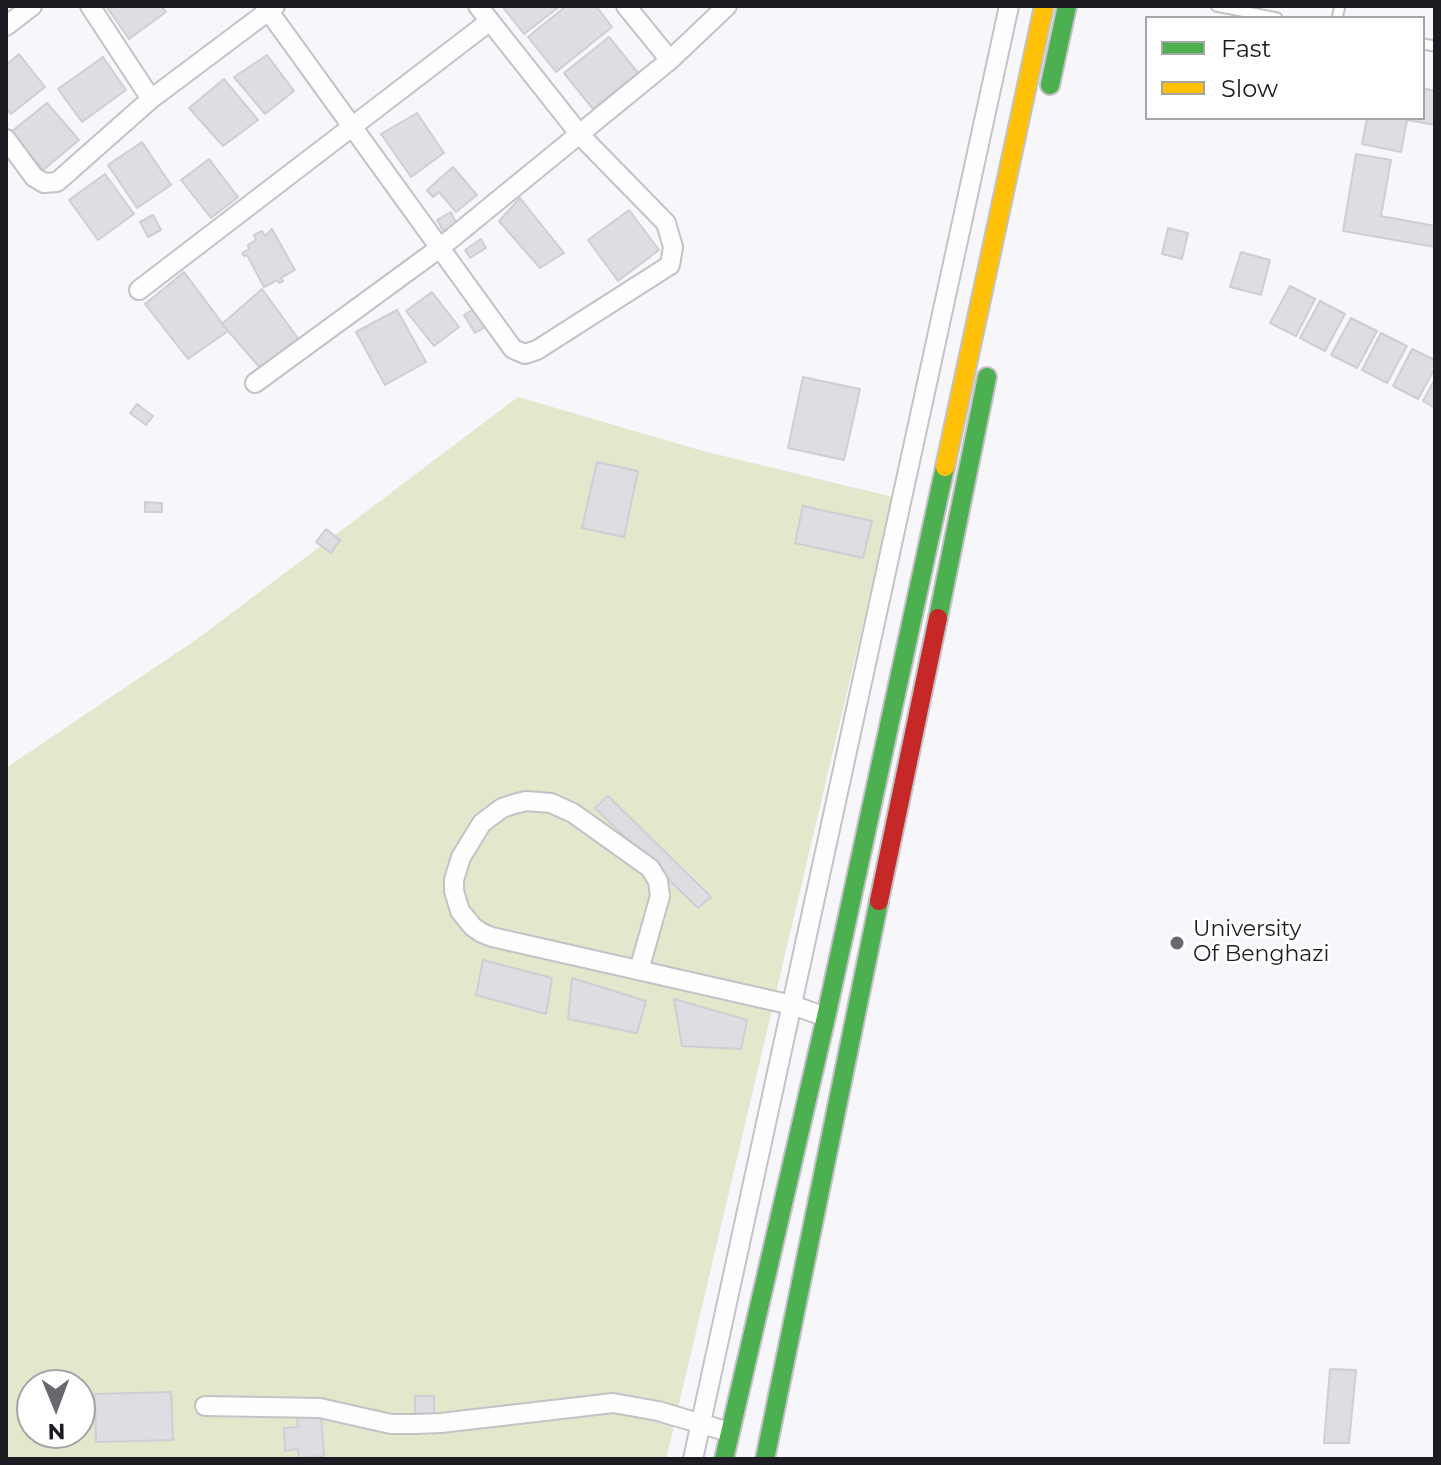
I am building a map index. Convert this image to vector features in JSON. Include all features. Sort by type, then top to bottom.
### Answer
[{"type":"highway","points":[[724,1459],[826,1017],[1044,6]]},
{"type":"highway","points":[[1047,99],[1067,6]]},
{"type":"highway","points":[[765,1459],[990,361]]},
{"type":"street","points":[[6,26],[32,6]]},
{"type":"street","points":[[90,6],[151,99]]},
{"type":"street","points":[[6,139],[34,177],[44,183],[57,182],[151,99],[270,8],[513,349],[525,354],[537,350],[670,265],[673,247],[666,223],[581,136],[478,6]]},
{"type":"street","points":[[626,6],[670,60]]},
{"type":"street","points":[[255,383],[441,247],[581,136],[670,60],[727,6]]},
{"type":"street","points":[[693,1459],[1009,6]]},
{"type":"street","points":[[139,290],[490,21]]},
{"type":"street","points":[[639,970],[660,896],[658,881],[650,868],[573,813],[551,803],[526,801],[514,804],[502,808],[482,823],[467,845],[454,880],[460,911],[473,927],[492,937],[792,1005],[826,1017]]},
{"type":"street","points":[[205,1406],[320,1408],[391,1424],[415,1424],[613,1403],[658,1411],[729,1432]]},
{"type":"lane","points":[[1216,6],[1267,16]]},
{"type":"green space","points":[[518,397],[703,451],[893,497],[666,1459],[6,1459],[6,768],[200,637]]},
{"type":"building","points":[[106,6],[161,6],[166,12],[129,39]]},
{"type":"building","points":[[502,6],[560,6],[524,34]]},
{"type":"building","points":[[566,6],[596,6],[612,27],[556,72],[528,37]]},
{"type":"building","points":[[609,37],[638,73],[593,109],[564,73]]},
{"type":"building","points":[[19,54],[45,87],[11,114],[6,108],[6,65]]},
{"type":"building","points":[[267,55],[294,91],[265,114],[234,77]]},
{"type":"building","points":[[103,57],[126,90],[82,122],[58,89]]},
{"type":"building","points":[[224,79],[258,120],[223,146],[189,108]]},
{"type":"building","points":[[1425,88],[1435,91],[1435,125],[1407,120],[1425,120]]},
{"type":"building","points":[[47,103],[79,140],[43,170],[11,132]]},
{"type":"building","points":[[417,113],[444,153],[411,177],[381,134]]},
{"type":"building","points":[[1367,120],[1407,120],[1401,152],[1362,144]]},
{"type":"building","points":[[142,142],[171,185],[137,208],[108,165]]},
{"type":"building","points":[[1356,154],[1391,160],[1381,216],[1435,226],[1435,247],[1343,231]]},
{"type":"building","points":[[209,159],[238,197],[211,218],[181,180]]},
{"type":"building","points":[[453,167],[477,195],[456,212],[439,192],[433,197],[427,190]]},
{"type":"building","points":[[105,174],[134,214],[98,240],[69,200]]},
{"type":"building","points":[[520,198],[564,253],[540,268],[499,221]]},
{"type":"building","points":[[629,210],[659,250],[618,281],[588,240]]},
{"type":"building","points":[[451,212],[457,225],[444,232],[437,220]]},
{"type":"building","points":[[153,215],[161,230],[148,237],[140,222]]},
{"type":"building","points":[[1168,228],[1188,233],[1182,259],[1162,254]]},
{"type":"building","points":[[272,229],[295,270],[281,278],[283,281],[279,283],[277,280],[264,287],[247,255],[242,253],[256,240],[254,235],[262,231],[265,236]]},
{"type":"building","points":[[481,239],[486,248],[470,258],[465,250]]},
{"type":"building","points":[[1241,252],[1270,260],[1261,295],[1230,287]]},
{"type":"building","points":[[184,272],[228,331],[188,359],[145,304]]},
{"type":"building","points":[[1290,286],[1315,299],[1296,336],[1270,323]]},
{"type":"building","points":[[262,289],[300,341],[261,369],[222,324]]},
{"type":"building","points":[[432,292],[459,327],[434,346],[406,311]]},
{"type":"building","points":[[1320,301],[1345,314],[1325,351],[1300,338]]},
{"type":"building","points":[[480,305],[492,323],[475,333],[464,315]]},
{"type":"building","points":[[397,310],[426,362],[385,385],[356,332]]},
{"type":"building","points":[[1351,318],[1377,331],[1357,368],[1331,355]]},
{"type":"building","points":[[1381,333],[1407,346],[1387,383],[1362,370]]},
{"type":"building","points":[[1412,349],[1435,360],[1435,368],[1418,399],[1393,386]]},
{"type":"building","points":[[803,377],[860,389],[844,460],[788,448]]},
{"type":"building","points":[[1435,379],[1435,408],[1423,401]]},
{"type":"building","points":[[137,404],[153,416],[146,425],[130,413]]},
{"type":"building","points":[[597,462],[638,471],[624,537],[582,528]]},
{"type":"building","points":[[145,502],[162,503],[162,512],[145,512]]},
{"type":"building","points":[[803,506],[872,521],[863,558],[795,543]]},
{"type":"building","points":[[326,529],[340,540],[331,553],[316,542]]},
{"type":"building","points":[[608,796],[711,897],[698,908],[595,808]]},
{"type":"building","points":[[483,960],[552,978],[546,1014],[476,995]]},
{"type":"building","points":[[572,978],[646,1001],[637,1033],[568,1019]]},
{"type":"building","points":[[674,999],[747,1020],[741,1049],[682,1046]]},
{"type":"building","points":[[1330,1369],[1356,1370],[1349,1443],[1324,1443]]},
{"type":"building","points":[[171,1392],[173,1440],[96,1442],[96,1394]]},
{"type":"building","points":[[415,1396],[434,1396],[434,1420],[415,1420]]},
{"type":"building","points":[[321,1414],[324,1456],[299,1458],[298,1449],[285,1451],[284,1428],[298,1427],[297,1415]]},
{"type":"traffic: fast","points":[[1050,85],[1067,6]]},
{"type":"traffic: fast","points":[[938,618],[987,377]]},
{"type":"traffic: fast","points":[[724,1459],[826,1017],[945,467]]},
{"type":"traffic: fast","points":[[765,1459],[879,901]]},
{"type":"traffic: slow","points":[[945,467],[1044,6]]},
{"type":"traffic: jam","points":[[879,901],[938,618]]},
{"type":"place","name":"University Of Benghazi","points":[[1177,943]]}]
